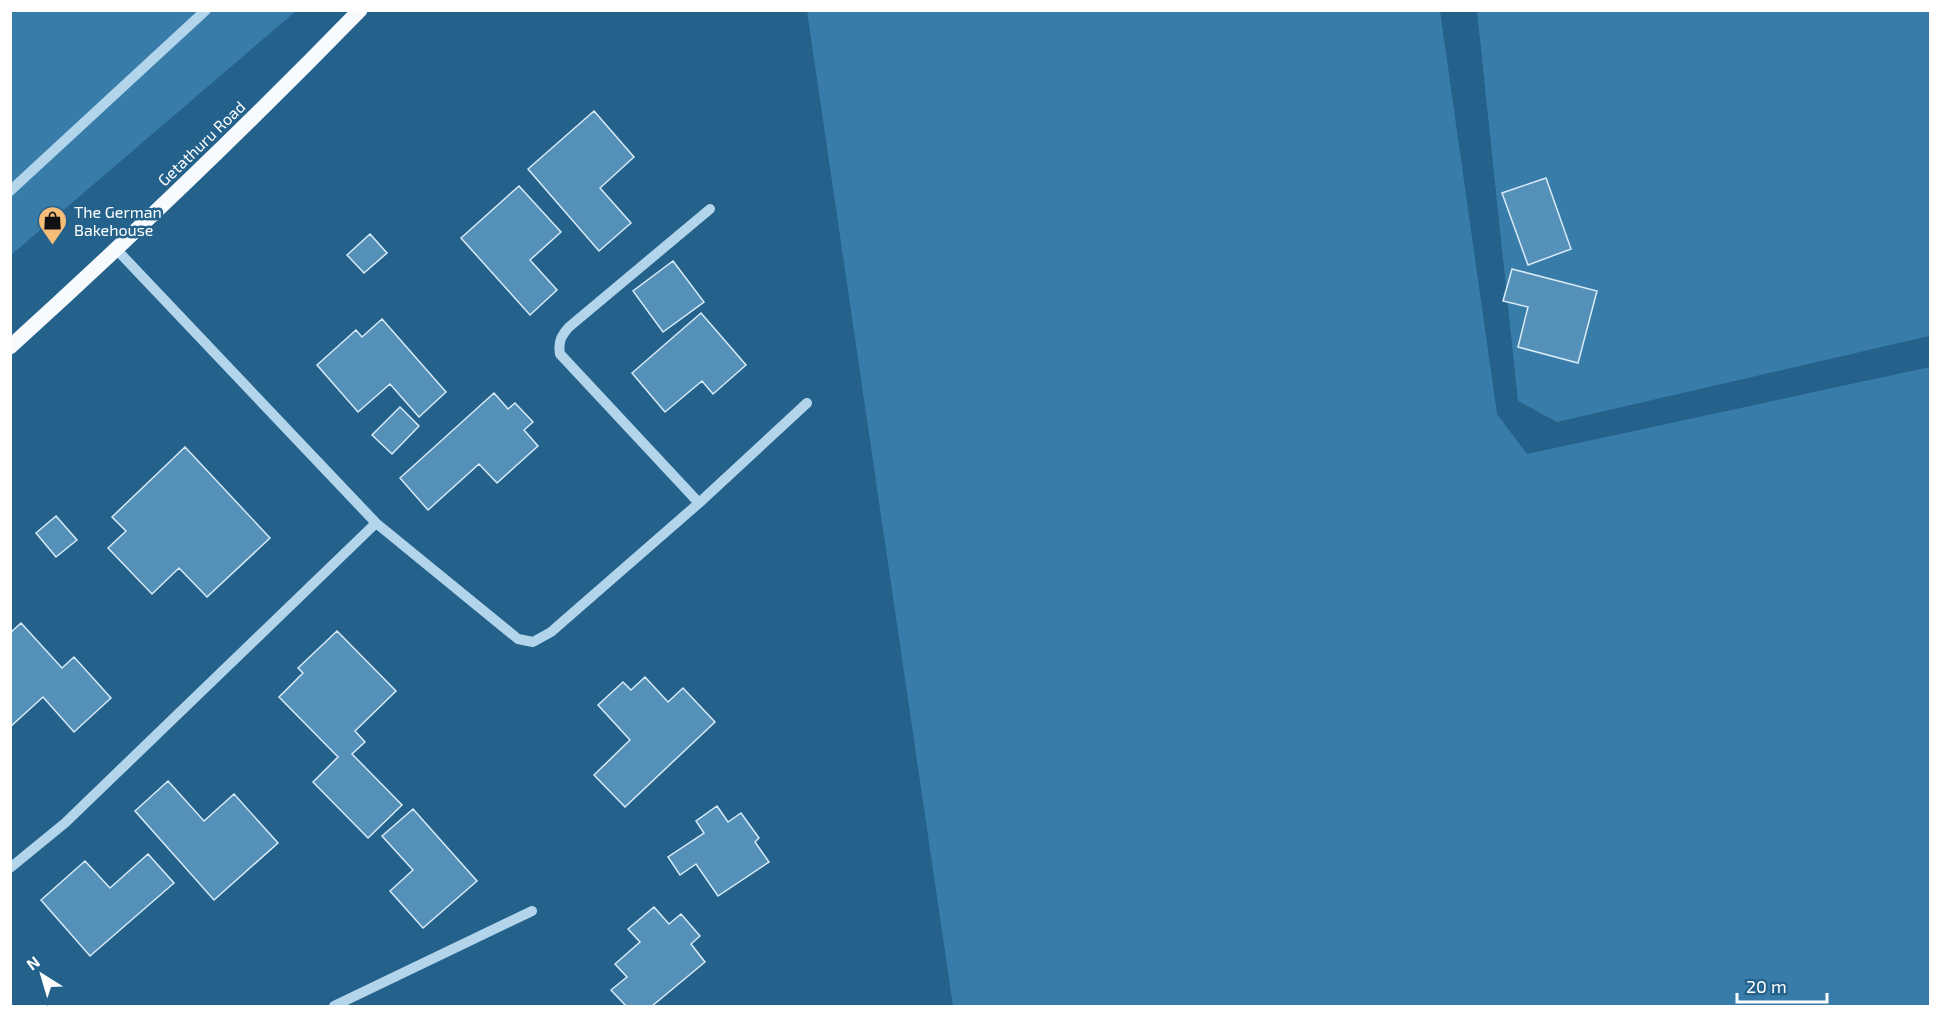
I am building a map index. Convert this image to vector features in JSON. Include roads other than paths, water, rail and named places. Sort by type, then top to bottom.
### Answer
[{"type":"main road","name":"Getathuru Road","points":[[10,347],[117,250],[278,94],[360,10]]},
{"type":"street","points":[[10,191],[206,10]]},
{"type":"street","points":[[699,503],[560,354],[559,341],[569,327],[710,209]]},
{"type":"street","points":[[117,250],[376,523],[518,639],[533,642],[551,632],[699,503],[807,403]]},
{"type":"street","points":[[10,868],[65,823],[376,523]]},
{"type":"street","points":[[334,1006],[532,911]]},
{"type":"place","name":"The German Bakehouse","points":[[53,246]]}]
